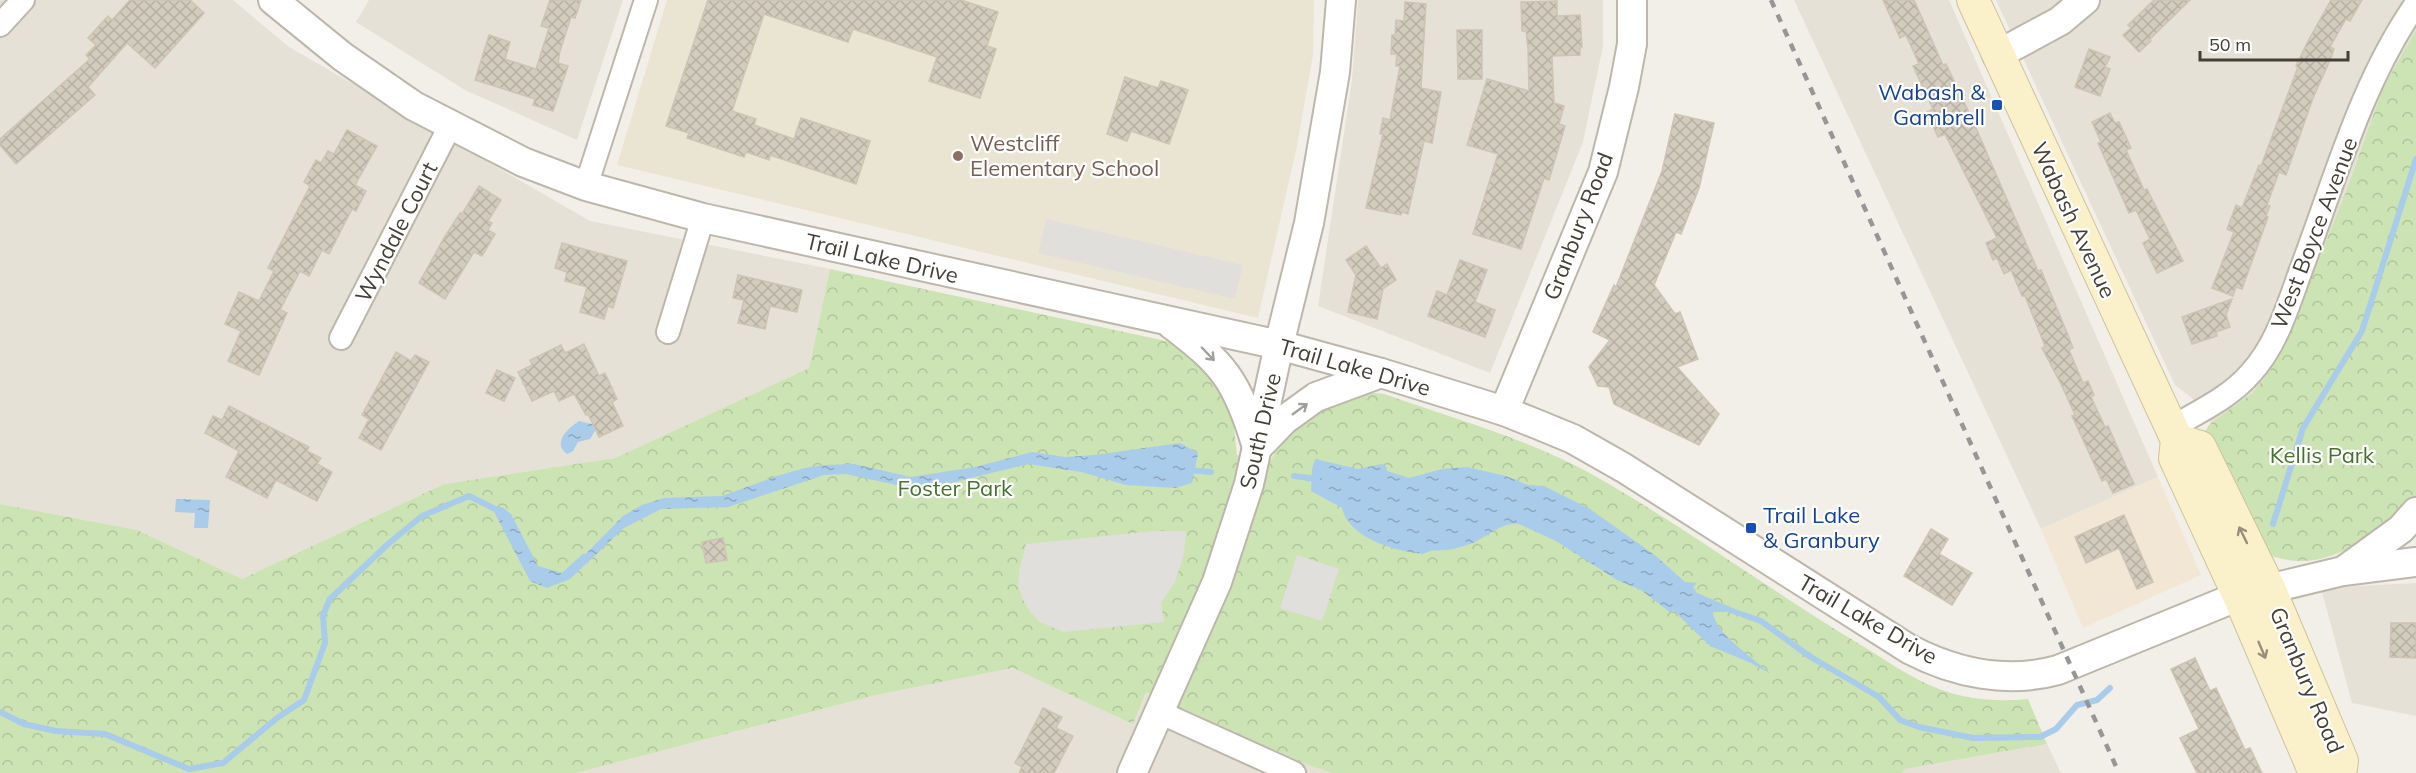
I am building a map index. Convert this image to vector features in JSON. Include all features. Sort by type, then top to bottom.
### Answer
[{"type":"main road","name":"Wabash Avenue","points":[[1973,0],[2174,434],[2175,458],[2239,596]]},
{"type":"main road","points":[[2174,434],[2200,447],[2269,588]]},
{"type":"main road","name":"Granbury Road","points":[[2269,588],[2342,761],[2340,773]]},
{"type":"main road","name":"Granbury Road","points":[[2239,596],[2315,773]]},
{"type":"street","points":[[0,25],[23,0]]},
{"type":"street","name":"Trail Lake Drive","points":[[273,0],[378,83],[450,126],[523,162],[586,186],[703,218],[1278,345],[1381,373],[1504,411],[1573,439],[1616,463],[1909,649],[1926,658],[1968,671],[2008,677],[2049,672],[2239,596],[2343,571],[2416,560]]},
{"type":"street","points":[[586,186],[646,0]]},
{"type":"street","name":"South Drive","points":[[1131,773],[1217,582],[1249,484],[1278,345],[1310,223],[1335,72],[1341,0]]},
{"type":"street","name":"Granbury Road","points":[[1504,411],[1603,172],[1632,44],[1632,0]]},
{"type":"street","points":[[1997,55],[2060,21],[2085,0]]},
{"type":"street","name":"West Boyce Avenue","points":[[2174,434],[2236,388],[2263,358],[2282,319],[2365,99],[2391,45],[2416,4]]},
{"type":"street","name":"Wyndale Court","points":[[341,338],[450,126]]},
{"type":"street","points":[[668,332],[703,218]]},
{"type":"street","points":[[1162,318],[1202,348],[1229,376],[1245,407],[1257,448],[1284,420],[1316,397],[1381,373]]},
{"type":"street","points":[[2343,571],[2401,529],[2416,512]]},
{"type":"street","points":[[1159,712],[1294,773]]},
{"type":"shaded area","points":[[0,0],[233,0],[289,47],[590,221],[830,269],[809,368],[615,458],[444,484],[242,579],[137,530],[0,504]]},
{"type":"shaded area","points":[[369,0],[623,0],[577,140],[465,90],[356,22]]},
{"type":"shaded area","name":"Westcliff Elementary School","points":[[667,0],[1314,0],[1313,55],[1297,146],[1258,318],[617,165]]},
{"type":"shaded area","points":[[1358,0],[1603,0],[1603,46],[1583,142],[1490,373],[1318,306],[1352,80]]},
{"type":"shaded area","points":[[1794,0],[1949,0],[2158,477],[2041,529]]},
{"type":"shaded area","points":[[1996,0],[2416,0],[2416,30],[2383,88],[2345,194],[2282,351],[2252,393],[2211,423],[2192,398],[2175,385]]},
{"type":"shaded area","points":[[1046,219],[1243,265],[1235,299],[1038,253]]},
{"type":"shaded area","points":[[2158,477],[2201,575],[2083,628],[2041,529]]},
{"type":"shaded area","points":[[1154,531],[1186,531],[1184,554],[1175,582],[1161,603],[1164,622],[1064,632],[1040,622],[1030,612],[1018,585],[1026,544]]},
{"type":"shaded area","points":[[1297,555],[1339,569],[1322,621],[1280,608]]},
{"type":"shaded area","points":[[2416,583],[2416,716],[2352,703],[2321,588]]},
{"type":"shaded area","points":[[1013,668],[1133,723],[1146,692],[1308,765],[1331,773],[576,773],[876,695]]},
{"type":"shaded area","points":[[2047,744],[2061,773],[1902,773],[1905,769]]},
{"type":"green space","name":"Kellis Park","points":[[2416,30],[2416,500],[2366,538],[2330,556],[2311,560],[2291,560],[2269,555],[2205,441],[2205,431],[2211,423],[2252,393],[2282,351],[2345,194],[2383,88]]},
{"type":"green space","name":"Foster Park","points":[[830,269],[1166,341],[1192,355],[1214,376],[1232,410],[1237,455],[1270,461],[1285,437],[1305,418],[1343,398],[1370,393],[1384,394],[1518,440],[1595,476],[1694,537],[1823,622],[1918,679],[1950,693],[1972,698],[2028,699],[2047,744],[1905,769],[1902,773],[1331,773],[1308,765],[1146,692],[1133,724],[1013,668],[876,695],[576,773],[0,773],[0,504],[137,530],[242,579],[444,484],[615,458],[809,368]]},
{"type":"water","points":[[579,421],[592,424],[595,431],[590,439],[578,442],[573,451],[567,454],[563,450],[561,441],[566,432]]},
{"type":"water","points":[[1180,443],[1198,453],[1192,483],[1175,488],[1126,485],[1081,472],[1028,464],[934,487],[915,489],[846,474],[824,475],[728,507],[661,509],[624,528],[570,579],[547,588],[530,581],[491,506],[502,507],[511,514],[538,566],[566,574],[623,516],[642,505],[664,498],[722,496],[777,476],[826,465],[854,464],[911,477],[975,467],[1032,452],[1065,457]]},
{"type":"water","points":[[1315,459],[1358,469],[1382,464],[1386,466],[1387,471],[1409,478],[1442,469],[1467,467],[1506,476],[1528,485],[1544,486],[1590,509],[1656,556],[1685,582],[1697,583],[1693,587],[1697,593],[1752,616],[1751,620],[1727,612],[1713,612],[1715,620],[1728,637],[1771,674],[1710,646],[1673,610],[1671,613],[1641,590],[1617,580],[1556,541],[1519,524],[1500,527],[1470,544],[1423,554],[1400,550],[1375,541],[1354,528],[1346,519],[1342,508],[1311,491]]},
{"type":"water","points":[[176,499],[210,500],[208,528],[194,528],[195,513],[175,512]]},
{"type":"building","points":[[130,0],[190,0],[204,13],[155,68],[127,43],[88,87],[95,95],[16,164],[0,145],[0,139],[90,59],[86,55],[96,45],[88,38],[108,16],[112,20]]},
{"type":"building","points":[[550,0],[581,0],[575,18],[571,17],[560,51],[558,63],[568,66],[553,111],[533,105],[535,99],[475,80],[489,35],[510,42],[505,59],[536,69],[549,28],[541,26]]},
{"type":"building","points":[[708,0],[961,0],[998,12],[987,46],[996,49],[980,98],[929,81],[937,57],[853,29],[848,42],[764,14],[732,111],[756,119],[754,125],[794,139],[801,118],[870,141],[856,184],[770,155],[769,160],[746,152],[744,157],[687,138],[689,133],[666,126]]},
{"type":"building","points":[[1883,0],[1914,0],[1943,65],[1946,64],[1973,121],[2038,271],[2041,270],[2073,348],[2069,350],[2083,383],[2088,381],[2094,395],[2091,397],[2105,427],[2108,426],[2134,484],[2113,493],[2106,479],[2102,481],[2072,416],[2075,415],[2062,386],[2042,348],[2045,346],[2025,296],[2022,296],[2011,270],[2004,274],[1997,258],[1993,260],[1986,243],[1997,238],[1945,134],[1938,137],[1927,112],[1933,109],[1913,66],[1919,64],[1906,35],[1900,38]]},
{"type":"building","points":[[2154,0],[2190,0],[2139,52],[2123,35],[2131,28],[2128,25]]},
{"type":"building","points":[[2331,0],[2362,0],[2350,21],[2346,19],[2330,47],[2334,49],[2331,58],[2313,98],[2286,175],[2279,172],[2267,205],[2270,206],[2266,216],[2268,217],[2242,289],[2236,287],[2233,296],[2212,288],[2234,232],[2227,229],[2236,205],[2242,208],[2259,165],[2261,166],[2298,67],[2296,66]]},
{"type":"building","points":[[1557,1],[1557,16],[1580,15],[1582,47],[1580,47],[1580,55],[1552,56],[1554,103],[1564,106],[1559,124],[1565,126],[1549,180],[1544,178],[1521,249],[1473,234],[1498,154],[1467,145],[1487,79],[1529,91],[1528,49],[1526,31],[1522,31],[1521,2]]},
{"type":"building","points":[[1405,2],[1426,4],[1421,88],[1441,92],[1432,143],[1424,141],[1408,214],[1402,212],[1401,215],[1366,208],[1383,134],[1380,134],[1383,118],[1390,120],[1400,66],[1396,66],[1397,54],[1391,54],[1392,35],[1395,35],[1396,20],[1404,21]]},
{"type":"building","points":[[1457,30],[1482,30],[1482,79],[1458,79]]},
{"type":"building","points":[[2089,49],[2110,57],[2105,67],[2110,69],[2100,96],[2075,87]]},
{"type":"building","points":[[1125,77],[1158,88],[1161,81],[1188,90],[1169,144],[1131,131],[1127,141],[1107,134]]},
{"type":"building","points":[[2110,113],[2115,123],[2119,122],[2131,148],[2126,150],[2144,190],[2147,189],[2183,261],[2157,273],[2143,243],[2150,239],[2136,210],[2129,213],[2098,143],[2101,142],[2092,122]]},
{"type":"building","points":[[1675,114],[1714,123],[1699,188],[1681,234],[1676,232],[1654,285],[1675,314],[1680,312],[1698,359],[1677,367],[1719,414],[1699,445],[1614,404],[1609,387],[1598,386],[1589,367],[1610,340],[1593,332],[1614,285],[1616,287],[1662,171]]},
{"type":"building","points":[[347,130],[377,146],[355,185],[366,191],[356,211],[352,209],[329,254],[322,250],[309,276],[300,271],[280,310],[287,313],[259,375],[228,361],[241,331],[225,324],[239,292],[259,301],[274,271],[268,268],[310,186],[304,182],[316,160],[321,163],[328,151],[334,154]]},
{"type":"building","points":[[479,186],[501,200],[488,221],[492,223],[488,230],[495,234],[482,256],[474,252],[445,299],[419,283],[444,238]]},
{"type":"building","points":[[562,243],[627,261],[613,308],[608,306],[604,319],[580,312],[587,287],[565,281],[567,272],[555,268]]},
{"type":"building","points":[[1366,246],[1381,268],[1387,264],[1396,280],[1383,289],[1377,319],[1348,312],[1356,275],[1346,260]]},
{"type":"building","points":[[1460,260],[1487,270],[1475,302],[1495,310],[1485,337],[1428,316],[1437,291],[1447,295]]},
{"type":"building","points":[[738,275],[802,290],[797,312],[770,306],[765,329],[738,323],[744,300],[733,298]]},
{"type":"building","points":[[2232,299],[2226,315],[2230,327],[2216,332],[2217,336],[2192,344],[2182,317]]},
{"type":"building","points":[[584,344],[599,376],[605,373],[617,399],[612,402],[623,426],[599,437],[588,414],[586,415],[574,394],[559,401],[554,391],[532,401],[518,372],[532,365],[530,360],[561,345],[565,353]]},
{"type":"building","points":[[396,352],[411,361],[415,355],[429,362],[381,450],[359,438],[369,419],[362,415]]},
{"type":"building","points":[[497,370],[515,378],[504,401],[486,393]]},
{"type":"building","points":[[229,406],[309,447],[307,451],[321,458],[317,464],[332,472],[317,501],[276,480],[267,498],[226,477],[239,451],[205,433],[213,416],[222,420]]},
{"type":"building","points":[[2124,515],[2153,582],[2137,589],[2119,548],[2086,563],[2075,537]]},
{"type":"building","points":[[1931,529],[1948,539],[1939,554],[1972,573],[1952,605],[1904,576]]},
{"type":"building","points":[[723,538],[727,560],[706,563],[702,542]]},
{"type":"building","points":[[2391,623],[2416,623],[2416,658],[2390,657]]},
{"type":"building","points":[[2195,658],[2210,691],[2216,688],[2245,750],[2250,748],[2262,773],[2197,773],[2180,738],[2199,729],[2171,669]]},
{"type":"building","points":[[1043,708],[1062,717],[1056,728],[1073,736],[1054,773],[1019,773],[1022,767],[1015,763]]},
{"type":"waterway","points":[[2273,524],[2303,428],[2362,331],[2416,159]]},
{"type":"waterway","points":[[1188,470],[1211,472]]},
{"type":"waterway","points":[[1294,476],[1317,479]]},
{"type":"waterway","points":[[0,712],[24,724],[56,731],[105,734],[189,769],[223,763],[277,718],[304,700],[325,643],[323,615],[330,599],[388,544],[422,516],[469,496],[497,510]]},
{"type":"waterway","points":[[563,576],[584,557]]},
{"type":"waterway","points":[[1744,615],[1761,621],[1809,656],[1879,697],[1900,720],[1919,727],[1973,738],[2040,737],[2056,729],[2077,705],[2097,700],[2110,688]]},
{"type":"railway","points":[[1771,0],[2119,773]]},
{"type":"place","name":"Wabash & Gambrell","points":[[1997,105]]},
{"type":"place","name":"Westcliff Elementary School","points":[[958,156]]},
{"type":"place","name":"Trail Lake & Granbury","points":[[1751,528]]}]
